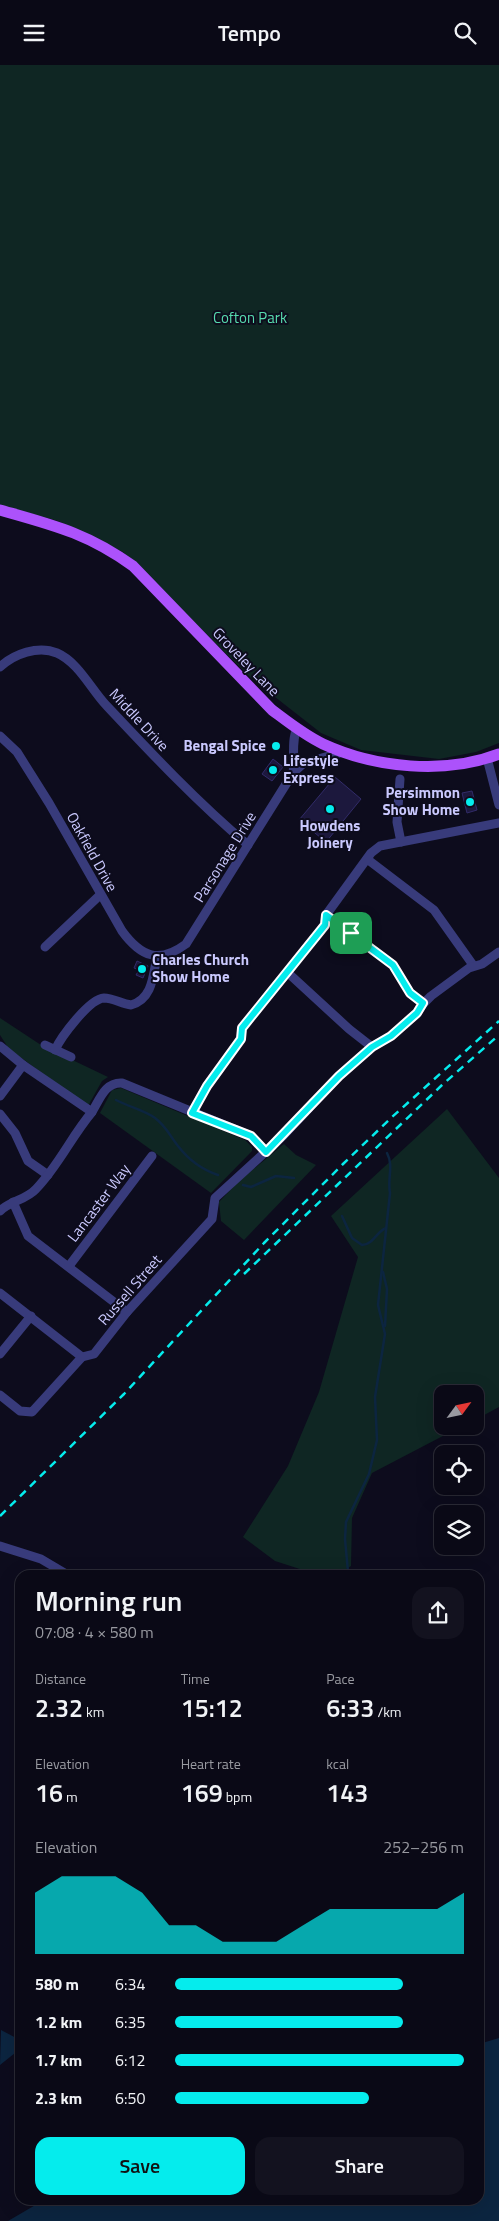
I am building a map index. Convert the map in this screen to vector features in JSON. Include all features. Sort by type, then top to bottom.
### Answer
[{"type":"main road","name":"Groveley Lane","points":[[0,510],[72,531],[109,549],[133,566],[245,685],[272,710],[297,729],[343,752],[396,764],[439,766],[487,758],[499,754]]},
{"type":"street","name":"Middle Drive","points":[[0,667],[13,657],[28,652],[56,653],[71,662],[96,695],[176,780],[248,845]]},
{"type":"street","name":"Parsonage Drive","points":[[293,773],[295,755],[294,735],[297,729]]},
{"type":"street","name":"Oakfield Drive","points":[[0,736],[17,752],[49,803],[100,895],[132,944],[145,953],[157,956]]},
{"type":"street","name":"Parsonage Drive","points":[[157,956],[176,952],[193,935],[293,773],[304,763],[343,752]]},
{"type":"street","points":[[295,755],[313,760]]},
{"type":"street","points":[[487,758],[499,805]]},
{"type":"street","points":[[400,779],[397,822],[401,842]]},
{"type":"street","points":[[192,1113],[207,1086],[241,1039],[242,1028],[325,925],[326,915],[367,859],[380,846],[499,823]]},
{"type":"street","points":[[367,859],[434,909],[473,965]]},
{"type":"street","points":[[45,947],[100,895]]},
{"type":"street","points":[[326,915],[393,965],[410,993],[423,1003]]},
{"type":"street","name":"Russell Street","points":[[0,1395],[20,1411],[32,1412],[82,1357],[94,1354],[127,1312],[212,1219],[215,1198],[246,1168],[266,1152],[310,1109],[318,1097],[372,1047],[391,1036],[417,1013],[423,1003],[473,965],[482,964],[499,952]]},
{"type":"street","points":[[55,1050],[61,1037],[93,1003],[101,998],[131,1005],[147,995],[151,989],[157,956]]},
{"type":"street","points":[[287,972],[349,1029],[372,1047]]},
{"type":"street","points":[[45,1045],[71,1057]]},
{"type":"street","points":[[0,1046],[23,1065],[92,1112]]},
{"type":"street","points":[[0,1096],[23,1065]]},
{"type":"street","points":[[0,1211],[30,1194],[48,1175],[70,1145],[73,1135],[92,1112],[108,1086],[114,1082],[122,1083],[251,1136],[266,1152]]},
{"type":"street","points":[[0,1114],[15,1133],[28,1161],[48,1175]]},
{"type":"street","name":"Lancaster Way","points":[[69,1266],[152,1156]]},
{"type":"street","points":[[13,1202],[28,1236],[127,1312]]},
{"type":"street","points":[[0,1293],[82,1357]]},
{"type":"street","points":[[0,1354],[31,1316]]},
{"type":"street","points":[[0,1546],[41,1559],[60,1570]]},
{"type":"green space","name":"Cofton Park","points":[[0,65],[499,65],[499,743],[476,752],[439,759],[361,750],[321,733],[252,679],[123,552],[58,521],[0,505]]},
{"type":"green space","points":[[0,1018],[41,1045],[108,1077],[102,1081],[88,1106],[9,1049],[0,1035]]},
{"type":"green space","points":[[121,1088],[245,1140],[252,1147],[252,1151],[211,1193],[100,1113],[112,1090]]},
{"type":"green space","points":[[447,1109],[499,1178],[499,1407],[484,1415],[484,1385],[434,1385],[434,1435],[445,1435],[372,1473],[352,1518],[351,1566],[345,1570],[303,1570],[275,1561],[243,1537],[288,1466],[319,1392],[358,1257],[331,1216]]},
{"type":"green space","points":[[284,1144],[296,1155],[316,1165],[244,1240],[221,1221],[219,1202],[239,1181]]},
{"type":"water","points":[[1,2030],[15,2037],[15,2053],[0,2065]]},
{"type":"water","points":[[499,2038],[499,2221],[8,2221],[35,2205],[484,2205],[484,2042]]},
{"type":"building","name":"Lifestyle Express","points":[[273,759],[283,767],[272,781],[262,774]]},
{"type":"building","name":"Howdens Joinery","points":[[335,777],[361,799],[326,842],[299,820]]},
{"type":"building","name":"Persimmon Show Home","points":[[472,791],[477,810],[467,813],[462,793]]},
{"type":"building","name":"Charles Church Show Home","points":[[137,961],[148,966],[143,978],[136,975],[139,970],[134,968]]},
{"type":"waterway","points":[[116,1100],[155,1118],[186,1155],[201,1167],[218,1175]]},
{"type":"waterway","points":[[348,1570],[345,1539],[346,1522],[369,1474],[377,1440],[375,1397],[385,1334],[378,1305],[390,1193],[390,1163],[387,1153]]},
{"type":"waterway","points":[[243,1185],[251,1187],[276,1176],[294,1178]]},
{"type":"waterway","points":[[342,1216],[352,1238],[362,1245],[372,1240],[386,1228]]},
{"type":"waterway","points":[[383,1272],[387,1289],[385,1326]]},
{"type":"railway","points":[[0,1516],[124,1394],[264,1243],[343,1164],[392,1117],[499,1021]]},
{"type":"railway","points":[[244,1274],[442,1085],[499,1035]]},
{"type":"place","name":"Bengal Spice","points":[[276,746]]},
{"type":"place","name":"Lifestyle Express","points":[[273,770]]},
{"type":"place","name":"Persimmon Show Home","points":[[470,802]]},
{"type":"place","name":"Howdens Joinery","points":[[330,809]]},
{"type":"place","name":"Charles Church Show Home","points":[[142,969]]},
{"type":"route","points":[[326,915],[351,933],[393,965],[410,993],[423,1003],[417,1013],[391,1036],[372,1047],[339,1076],[318,1097],[310,1109],[266,1152],[251,1136],[192,1113],[207,1086],[241,1039],[242,1028],[325,925],[326,915]]}]
